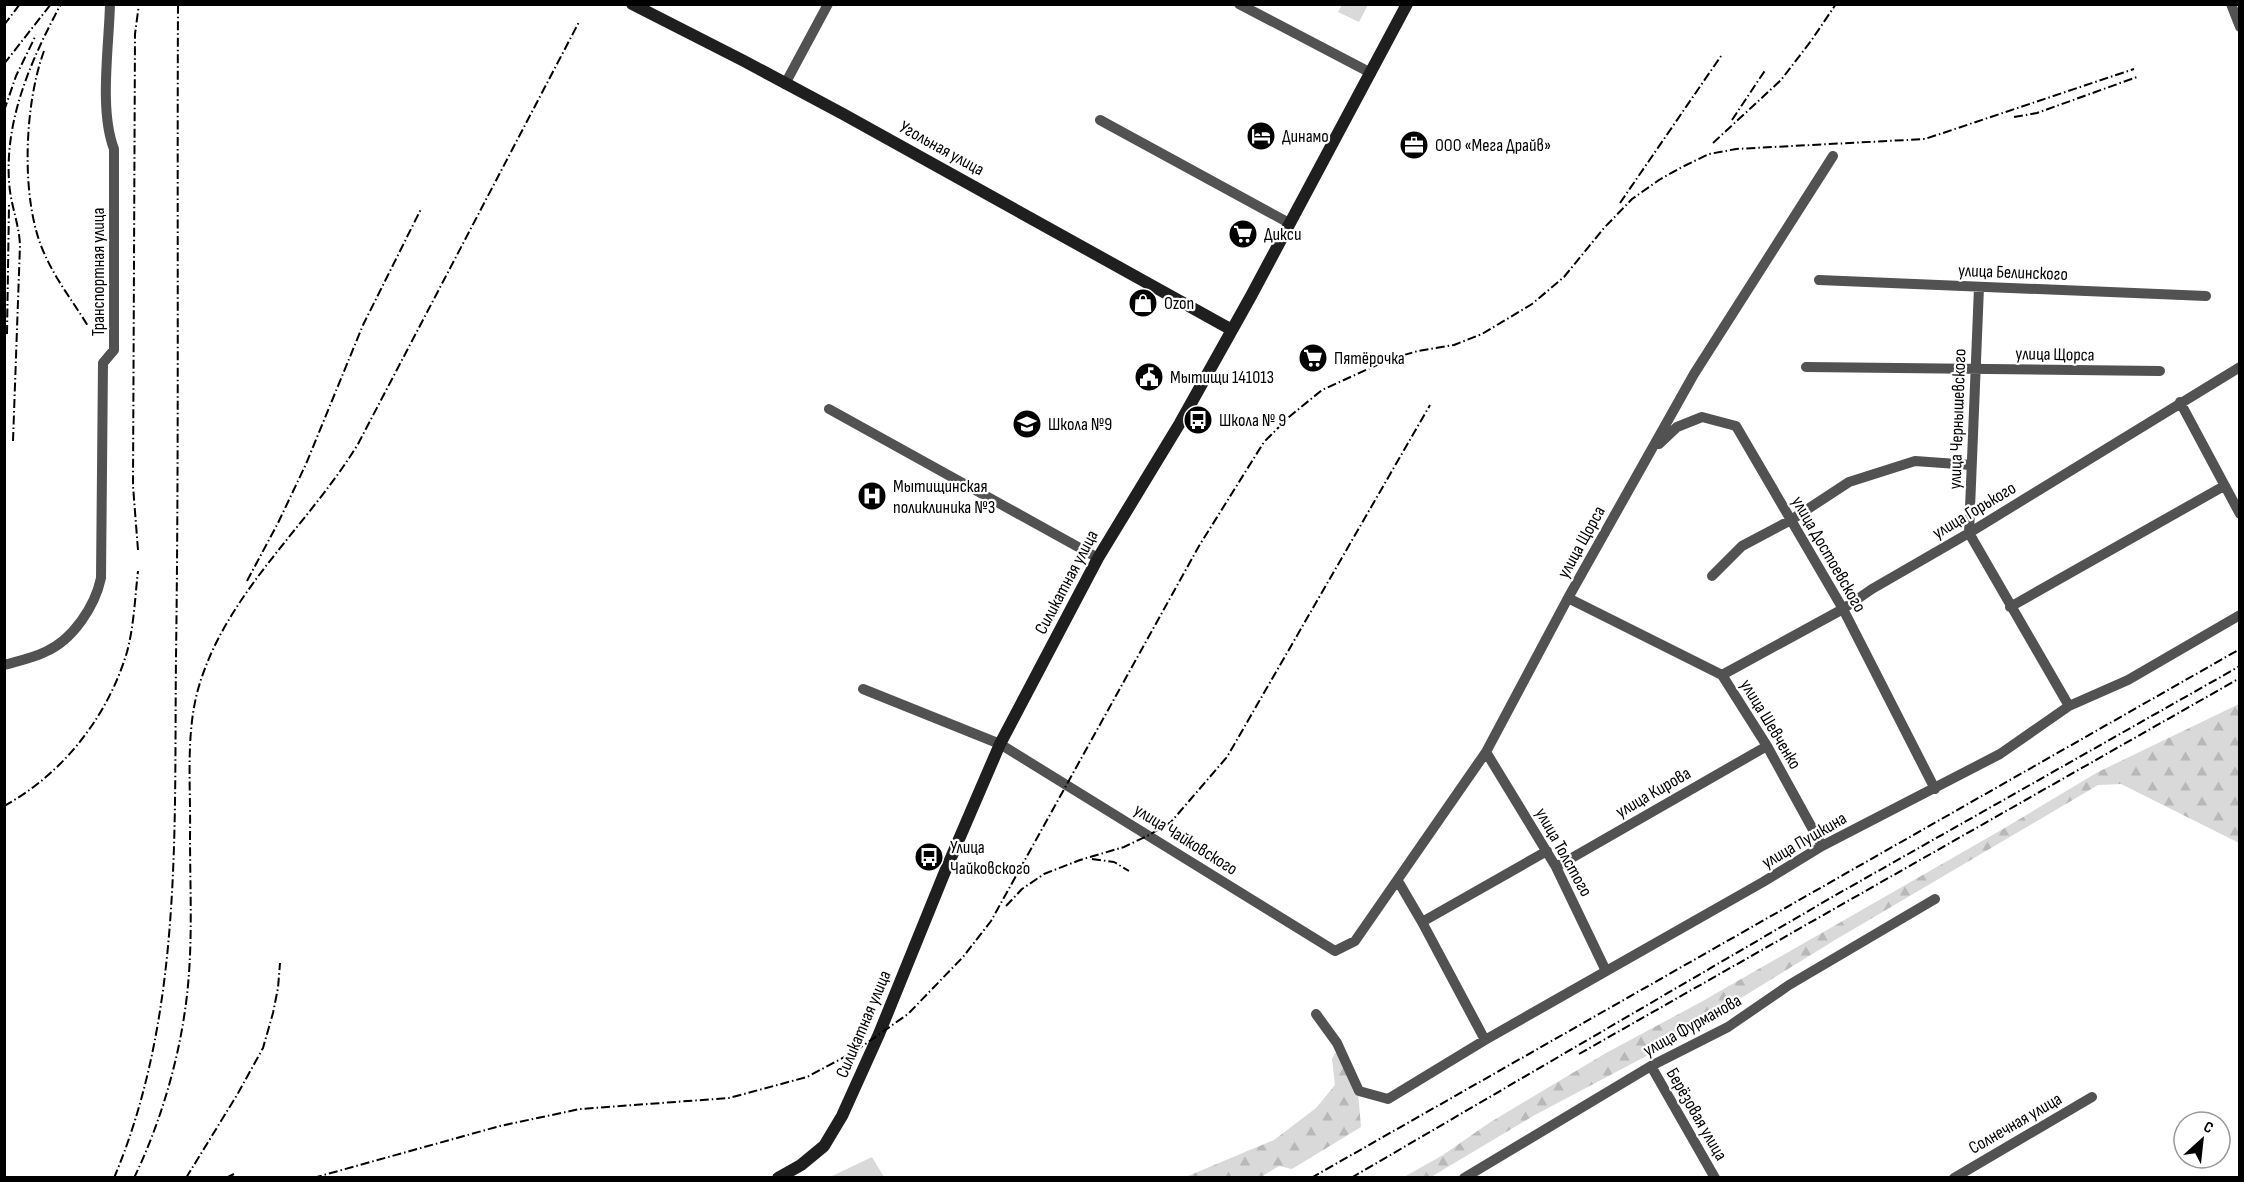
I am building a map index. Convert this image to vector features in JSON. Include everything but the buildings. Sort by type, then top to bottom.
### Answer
[{"type":"street","name":"Транспортная улица","points":[[4,665],[45,652],[66,638],[90,607],[101,578],[103,363],[114,350],[114,149],[106,113],[110,4]]},
{"type":"street","name":"Угольная улица","points":[[632,4],[785,84],[1232,330]]},
{"type":"street","points":[[785,84],[828,4]]},
{"type":"street","points":[[1239,4],[1371,74]]},
{"type":"street","name":"Силикатная улица","points":[[778,1178],[801,1165],[824,1146],[842,1116],[879,1034],[1000,744],[1098,558],[1180,423],[1232,330],[1407,4]]},
{"type":"street","points":[[2231,4],[2240,27]]},
{"type":"street","points":[[1100,120],[1289,224]]},
{"type":"street","name":"улица Щорса","points":[[1355,941],[1486,752],[1568,598],[1694,374],[1833,156]]},
{"type":"street","name":"улица Белинского","points":[[1819,280],[2206,296]]},
{"type":"street","name":"улица Чернышевского","points":[[1969,533],[1979,287]]},
{"type":"street","name":"улица Щорса","points":[[1806,367],[2160,371]]},
{"type":"street","name":"улица Горького","points":[[1722,675],[1843,609],[1872,589],[1969,533],[2240,367]]},
{"type":"street","points":[[2180,402],[2240,514]]},
{"type":"street","points":[[828,409],[1098,558]]},
{"type":"street","name":"улица Достоевского","points":[[1650,453],[1677,427],[1702,417],[1736,426],[1843,609],[1935,789]]},
{"type":"street","points":[[1712,576],[1742,546],[1791,520],[1849,482],[1915,461],[1971,465]]},
{"type":"street","points":[[2010,607],[2224,486]]},
{"type":"street","points":[[1969,533],[2069,706]]},
{"type":"street","name":"улица Шевченко","points":[[1568,598],[1722,675],[1767,746],[1822,846]]},
{"type":"street","name":"улица Пушкина","points":[[1316,1014],[1336,1043],[1359,1091],[1388,1099],[1485,1040],[1822,846],[2000,754],[2069,706],[2128,680],[2240,615]]},
{"type":"street","points":[[863,689],[1000,744]]},
{"type":"street","name":"улица Чайковского","points":[[1000,744],[1335,951],[1355,941]]},
{"type":"street","name":"улица Кирова","points":[[1556,867],[1767,746]]},
{"type":"street","name":"улица Толстого","points":[[1486,752],[1556,867],[1606,971]]},
{"type":"street","points":[[1422,922],[1547,851]]},
{"type":"street","points":[[1398,881],[1485,1040]]},
{"type":"street","name":"улица Фурманова","points":[[1464,1178],[1651,1066],[1728,1027],[1789,985],[1935,899]]},
{"type":"street","name":"Берёзовая улица","points":[[1651,1066],[1715,1178]]},
{"type":"street","name":"Солнечная улица","points":[[1954,1178],[2092,1097]]},
{"type":"green space","points":[[1342,4],[1368,5],[1359,22],[1338,12]]},
{"type":"green space","points":[[2239,704],[2239,843],[2121,784],[2098,785],[1835,940],[1652,1053],[1533,1116],[1431,1177],[1404,1177],[1606,1053],[1701,1002],[2098,772]]},
{"type":"green space","points":[[1335,1053],[1340,1053],[1358,1092],[1361,1127],[1292,1169],[1279,1166],[1261,1177],[1183,1178],[1274,1140],[1316,1108],[1335,1085],[1332,1059]]},
{"type":"green space","points":[[872,1157],[884,1177],[830,1177]]},
{"type":"railway","points":[[4,25],[20,4]]},
{"type":"railway","points":[[4,64],[51,4]]},
{"type":"railway","points":[[13,441],[20,245],[9,181],[11,134],[31,67],[61,4]]},
{"type":"railway","points":[[138,550],[133,486],[135,34],[139,4]]},
{"type":"railway","points":[[114,1178],[136,1116],[153,1052],[163,987],[174,855],[178,4]]},
{"type":"railway","points":[[1713,143],[1781,80],[1836,4]]},
{"type":"railway","points":[[134,1178],[161,1112],[180,1042],[184,1018],[191,935],[190,741],[199,686],[212,652],[248,590],[338,474],[358,444],[579,22]]},
{"type":"railway","points":[[4,111],[16,76],[36,35]]},
{"type":"railway","points":[[44,51],[37,73],[29,126],[28,182],[31,209],[37,234],[49,264],[88,326]]},
{"type":"railway","points":[[1620,203],[1721,56]]},
{"type":"railway","points":[[1732,120],[1766,69]]},
{"type":"railway","points":[[313,1178],[500,1126],[580,1109],[729,1098],[807,1077],[854,1052],[908,1014],[963,957],[991,921],[1199,546],[1264,442],[1289,417],[1322,390],[1390,359],[1418,351],[1454,345],[1482,334],[1532,304],[1564,277],[1604,228],[1632,199],[1659,180],[1709,154],[1736,149],[1925,139],[2134,69]]},
{"type":"railway","points":[[2014,117],[2037,113],[2137,77]]},
{"type":"railway","points":[[7,334],[9,205]]},
{"type":"railway","points":[[247,581],[306,464],[363,325],[421,209]]},
{"type":"railway","points":[[1006,906],[1022,889],[1044,874],[1124,847],[1171,822],[1227,757],[1430,405]]},
{"type":"railway","points":[[4,806],[25,793],[64,760],[80,741],[108,699],[127,652],[133,622],[138,571]]},
{"type":"railway","points":[[1311,1178],[2240,649]]},
{"type":"railway","points":[[1351,1178],[1834,896],[2240,666]]},
{"type":"railway","points":[[1579,1054],[2240,678]]},
{"type":"railway","points":[[1092,859],[1114,862],[1129,871]]},
{"type":"railway","points":[[186,1178],[263,1048],[273,1013],[280,963]]},
{"type":"railway","points":[[226,1178],[234,1174]]},
{"type":"place","name":"Динамо","points":[[1261,136]]},
{"type":"place","name":"ООО «Мега Драйв»","points":[[1414,145]]},
{"type":"place","name":"Дикси","points":[[1243,234]]},
{"type":"place","name":"Ozon","points":[[1143,303]]},
{"type":"place","name":"Пятёрочка","points":[[1313,358]]},
{"type":"place","name":"Мытищи 141013","points":[[1149,377]]},
{"type":"place","name":"Школа № 9","points":[[1198,420]]},
{"type":"place","name":"Школа №9","points":[[1027,424]]},
{"type":"place","name":"Мытищинская поликлиника №3","points":[[872,496]]},
{"type":"place","name":"Улица Чайковского","points":[[929,857]]}]
